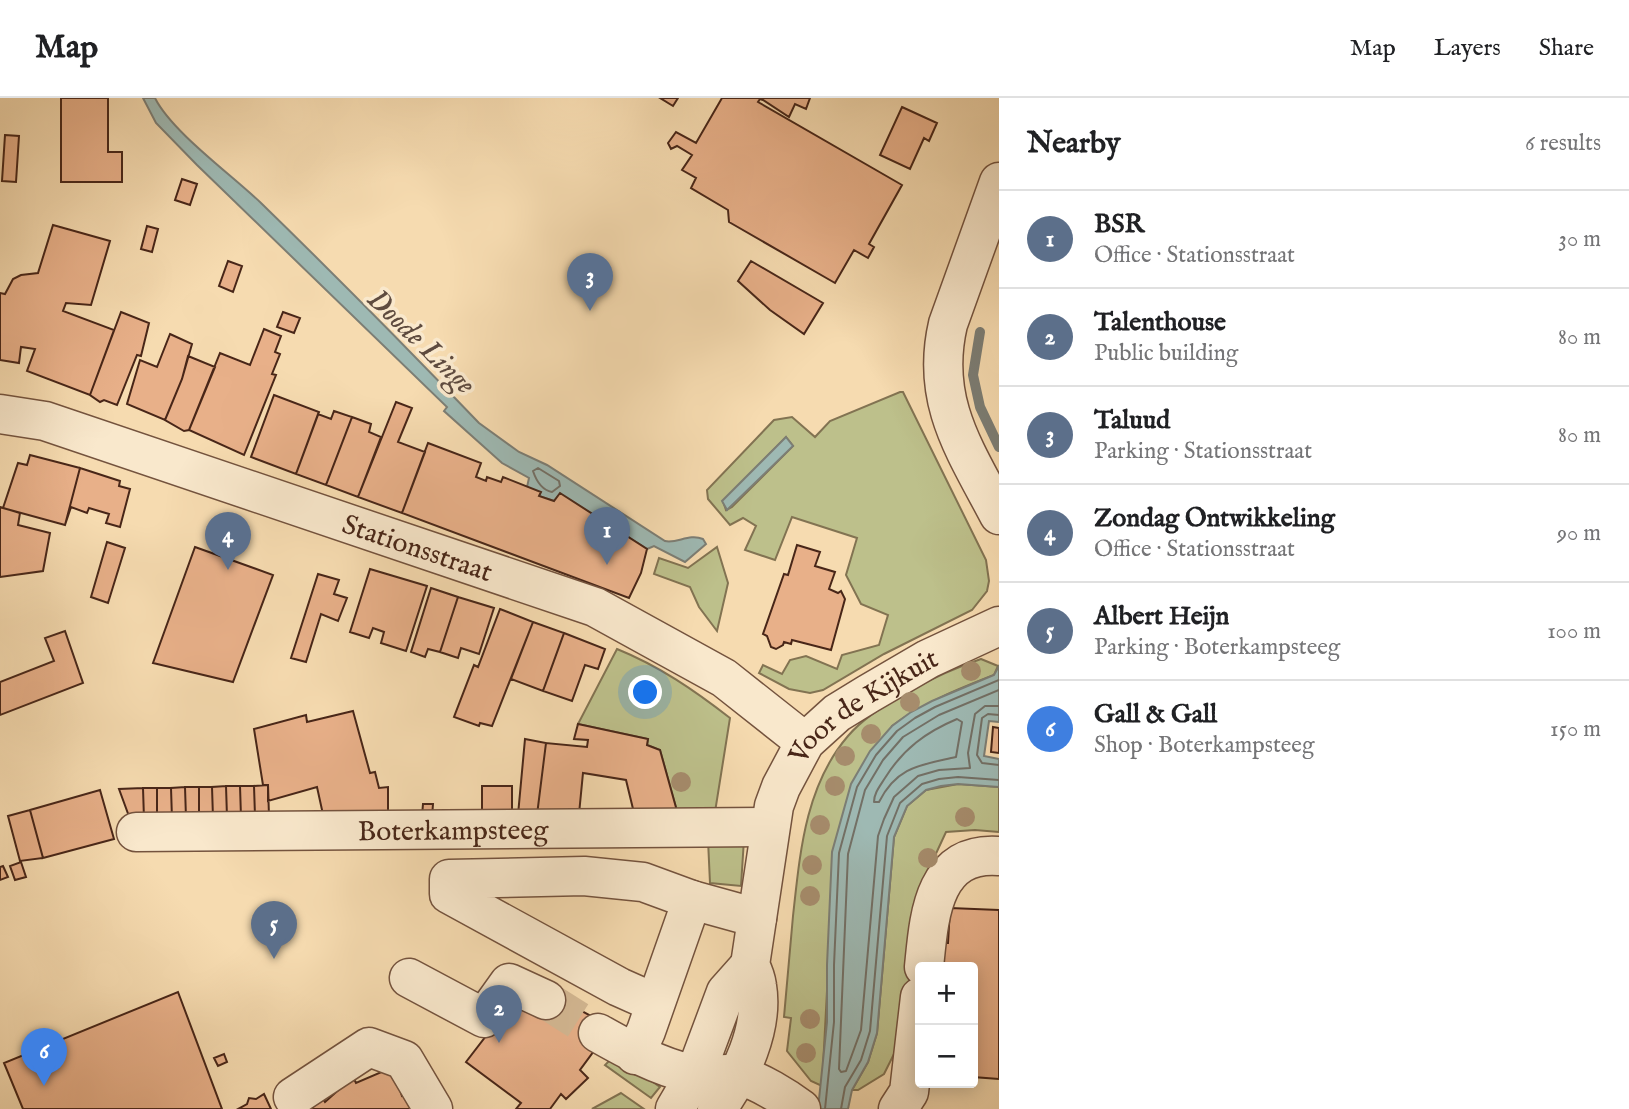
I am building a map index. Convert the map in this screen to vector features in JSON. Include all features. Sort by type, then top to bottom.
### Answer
[{"type":"street","points":[[999,182],[948,324],[942,364],[949,415],[999,514]]},
{"type":"street","name":"Stationsstraat","points":[[0,414],[46,421],[594,607],[724,678],[805,742]]},
{"type":"street","name":"Voor de Kijkuit","points":[[750,965],[770,827],[781,787],[805,742],[837,713],[868,694],[928,659],[999,626]]},
{"type":"street","name":"Boterkampsteeg","points":[[136,832],[770,827]]},
{"type":"street","points":[[925,962],[929,920],[936,896],[947,875],[962,862],[999,856]]},
{"type":"street","points":[[655,1003],[619,987],[449,894],[449,879],[584,876],[643,882],[692,900],[757,918]]},
{"type":"street","points":[[635,1055],[692,900]]},
{"type":"street","points":[[676,1109],[695,1075],[726,992],[750,965],[757,985],[755,1030],[728,1099]]},
{"type":"street","points":[[409,978],[484,1018],[509,983],[546,1000]]},
{"type":"street","points":[[898,1109],[909,1092],[917,1025]]},
{"type":"street","points":[[598,1033],[635,1055],[695,1075],[728,1099],[788,1099],[801,1109]]},
{"type":"street","points":[[293,1097],[369,1047],[404,1060],[433,1109]]},
{"type":"green space","points":[[903,392],[986,560],[989,581],[987,591],[972,610],[884,654],[823,690],[810,693],[789,689],[759,673],[763,665],[782,674],[790,660],[806,656],[837,669],[842,655],[879,645],[888,615],[861,604],[846,575],[857,538],[792,517],[775,560],[745,550],[756,526],[743,518],[730,525],[708,499],[707,490],[774,420],[792,417],[815,437],[830,421]],"holes":[[[786,437],[793,446],[732,507],[726,510],[723,501]]]},
{"type":"green space","points":[[717,547],[728,583],[717,631],[699,607],[690,587],[654,574],[659,558],[688,568]]},
{"type":"green space","points":[[617,649],[676,679],[730,718],[715,812],[677,811],[660,750],[647,745],[648,739],[578,724]]},
{"type":"green space","points":[[981,659],[998,666],[994,675],[928,703],[892,726],[831,915],[822,1086],[811,1081],[787,1051],[791,1018],[784,1017],[798,868],[807,821],[822,776],[848,736],[874,713],[891,701],[947,672]]},
{"type":"green space","points":[[958,784],[999,787],[999,832],[946,832],[933,860],[938,871],[924,917],[899,1044],[884,1074],[858,1090],[852,1090],[868,1062],[877,1033],[894,837],[907,806],[926,790]]},
{"type":"green space","points":[[744,839],[741,886],[710,883],[708,840]]},
{"type":"green space","points":[[615,1055],[660,1087],[651,1098],[605,1065]]},
{"type":"green space","points":[[621,1093],[644,1109],[592,1109]]},
{"type":"water","points":[[143,98],[155,98],[188,139],[261,203],[479,423],[519,452],[547,465],[665,541],[698,537],[706,544],[685,562],[654,546],[647,549],[560,494],[554,501],[539,496],[527,487],[529,478],[502,463],[444,411],[447,407],[197,165],[156,123]]},
{"type":"water","points":[[786,437],[793,446],[727,510],[722,501]]},
{"type":"water","points":[[999,666],[999,722],[989,721],[984,756],[999,759],[999,787],[958,784],[941,786],[926,790],[907,806],[894,837],[877,1033],[868,1062],[852,1090],[848,1109],[818,1109],[827,1022],[832,852],[851,784],[870,751],[892,726],[932,701],[994,675]]},
{"type":"building","points":[[61,98],[108,98],[108,152],[122,152],[122,182],[61,182]]},
{"type":"building","points":[[660,98],[678,98],[673,106]]},
{"type":"building","points":[[722,98],[810,98],[806,109],[795,104],[789,117],[763,100],[758,102],[902,185],[869,244],[874,247],[868,258],[854,250],[835,283],[729,222],[728,210],[691,188],[696,178],[682,170],[692,155],[677,146],[671,149],[668,143],[676,132],[696,143]]},
{"type":"building","points":[[902,107],[937,123],[929,141],[924,138],[910,169],[880,155]]},
{"type":"building","points":[[5,135],[19,136],[16,182],[2,181]]},
{"type":"building","points":[[182,179],[197,184],[190,205],[175,200]]},
{"type":"building","points":[[53,225],[110,241],[91,305],[66,303],[63,311],[114,330],[90,395],[27,371],[35,349],[21,347],[19,363],[0,360],[0,293],[5,294],[13,279],[38,273]]},
{"type":"building","points":[[147,226],[158,229],[152,252],[141,249]]},
{"type":"building","points":[[228,261],[242,266],[233,292],[219,286]]},
{"type":"building","points":[[751,261],[823,303],[804,334],[770,310],[738,281]]},
{"type":"building","points":[[121,312],[149,323],[141,356],[137,355],[117,405],[104,400],[100,402],[90,395]]},
{"type":"building","points":[[283,312],[300,318],[294,333],[277,327]]},
{"type":"building","points":[[264,329],[281,336],[275,352],[280,354],[272,374],[276,375],[244,455],[189,430],[220,353],[250,365]]},
{"type":"building","points":[[170,334],[192,344],[182,379],[165,420],[127,404],[140,360],[157,367]]},
{"type":"building","points":[[188,356],[215,367],[189,430],[184,431],[165,420],[182,379]]},
{"type":"building","points":[[274,395],[319,412],[296,474],[251,457]]},
{"type":"building","points":[[396,402],[412,408],[398,442],[425,452],[402,513],[358,497]]},
{"type":"building","points":[[334,411],[352,417],[326,485],[296,474],[318,414],[331,419]]},
{"type":"building","points":[[352,417],[371,424],[369,432],[381,437],[358,497],[326,485]]},
{"type":"building","points":[[428,443],[481,463],[476,477],[486,481],[487,477],[501,482],[503,477],[541,492],[539,496],[554,501],[560,493],[647,549],[641,573],[629,598],[402,513]]},
{"type":"building","points":[[30,455],[80,468],[65,525],[3,508],[18,463],[27,465]]},
{"type":"building","points":[[80,468],[120,481],[119,486],[130,489],[120,527],[106,523],[109,514],[89,508],[87,513],[71,507],[65,525]]},
{"type":"building","points":[[0,507],[20,513],[18,525],[50,533],[43,571],[0,577]]},
{"type":"building","points":[[107,542],[125,548],[108,603],[91,597]]},
{"type":"building","points":[[797,545],[820,552],[815,566],[835,572],[829,589],[838,593],[841,591],[845,599],[831,650],[792,640],[791,644],[784,642],[776,649],[771,647],[767,636],[763,634],[784,574],[788,575]]},
{"type":"building","points":[[195,547],[273,575],[233,682],[153,663]]},
{"type":"building","points":[[370,569],[427,586],[406,651],[381,643],[384,632],[373,628],[369,638],[350,632]]},
{"type":"building","points":[[318,574],[339,580],[334,594],[347,598],[338,621],[321,614],[306,662],[291,658]]},
{"type":"building","points":[[431,588],[458,597],[440,652],[428,649],[425,657],[411,652]]},
{"type":"building","points":[[458,597],[494,608],[479,654],[461,648],[458,658],[440,652]]},
{"type":"building","points":[[500,609],[533,622],[492,726],[480,723],[479,726],[454,717],[474,665],[478,667]]},
{"type":"building","points":[[533,622],[564,633],[543,691],[511,679]]},
{"type":"building","points":[[65,631],[83,683],[0,715],[0,682],[54,661],[45,638]]},
{"type":"building","points":[[564,633],[605,649],[598,669],[585,665],[572,701],[543,691]]},
{"type":"building","points":[[353,711],[370,773],[375,772],[379,788],[388,787],[388,818],[324,819],[317,787],[268,801],[268,785],[263,785],[254,729],[306,715],[307,722]]},
{"type":"building","points":[[578,724],[648,739],[647,745],[660,750],[677,811],[634,813],[626,780],[583,773],[579,814],[537,815],[546,743],[587,747],[588,740],[574,739]]},
{"type":"building","points":[[993,727],[999,728],[999,753],[991,752]]},
{"type":"building","points":[[525,739],[546,743],[537,815],[518,815]]},
{"type":"building","points":[[268,785],[269,816],[255,816],[254,786]]},
{"type":"building","points":[[226,786],[227,817],[213,818],[212,787]]},
{"type":"building","points":[[226,786],[240,786],[241,817],[227,817]]},
{"type":"building","points":[[240,786],[254,786],[255,816],[241,817]]},
{"type":"building","points":[[482,786],[512,786],[512,816],[482,816]]},
{"type":"building","points":[[185,787],[186,818],[172,819],[171,788]]},
{"type":"building","points":[[185,787],[199,787],[199,818],[186,818]]},
{"type":"building","points":[[199,787],[212,787],[213,818],[199,818]]},
{"type":"building","points":[[143,788],[157,788],[157,819],[144,819]]},
{"type":"building","points":[[143,788],[144,819],[130,819],[119,789]]},
{"type":"building","points":[[157,788],[171,788],[172,819],[157,819]]},
{"type":"building","points":[[100,790],[114,839],[43,858],[30,810]]},
{"type":"building","points":[[423,804],[433,804],[432,817],[422,816]]},
{"type":"building","points":[[30,810],[43,858],[20,861],[8,816]]},
{"type":"building","points":[[21,862],[26,877],[15,880],[10,866]]},
{"type":"building","points":[[3,866],[8,877],[0,880],[0,867]]},
{"type":"building","points":[[950,908],[999,910],[999,1079],[978,1077],[978,962],[937,962],[938,943],[948,943]]},
{"type":"building","points":[[178,992],[222,1109],[23,1109],[4,1063]]},
{"type":"building","points":[[554,996],[602,1022],[599,1044],[580,1070],[588,1078],[566,1099],[561,1094],[550,1109],[516,1109],[521,1103],[466,1062],[516,997]]},
{"type":"building","points":[[224,1054],[227,1062],[218,1066],[214,1058]]},
{"type":"building","points":[[393,1067],[402,1096],[408,1094],[416,1109],[311,1109],[321,1096],[325,1102],[353,1077],[356,1083]]},
{"type":"building","points":[[264,1094],[271,1109],[238,1109],[247,1104],[249,1098],[256,1099]]},
{"type":"waterway","name":"Doode Linge","points":[[980,332],[973,375],[980,407],[999,447]]},
{"type":"tunnel","points":[[546,1000],[598,1033]]},
{"type":"place","name":"Taluud","points":[[590,311]]},
{"type":"place","name":"BSR","points":[[607,565]]},
{"type":"place","name":"Zondag Ontwikkeling","points":[[228,570]]},
{"type":"place","name":"Albert Heijn","points":[[274,959]]},
{"type":"place","name":"Talenthouse","points":[[499,1043]]},
{"type":"place","name":"Gall & Gall","points":[[44,1086]]}]
